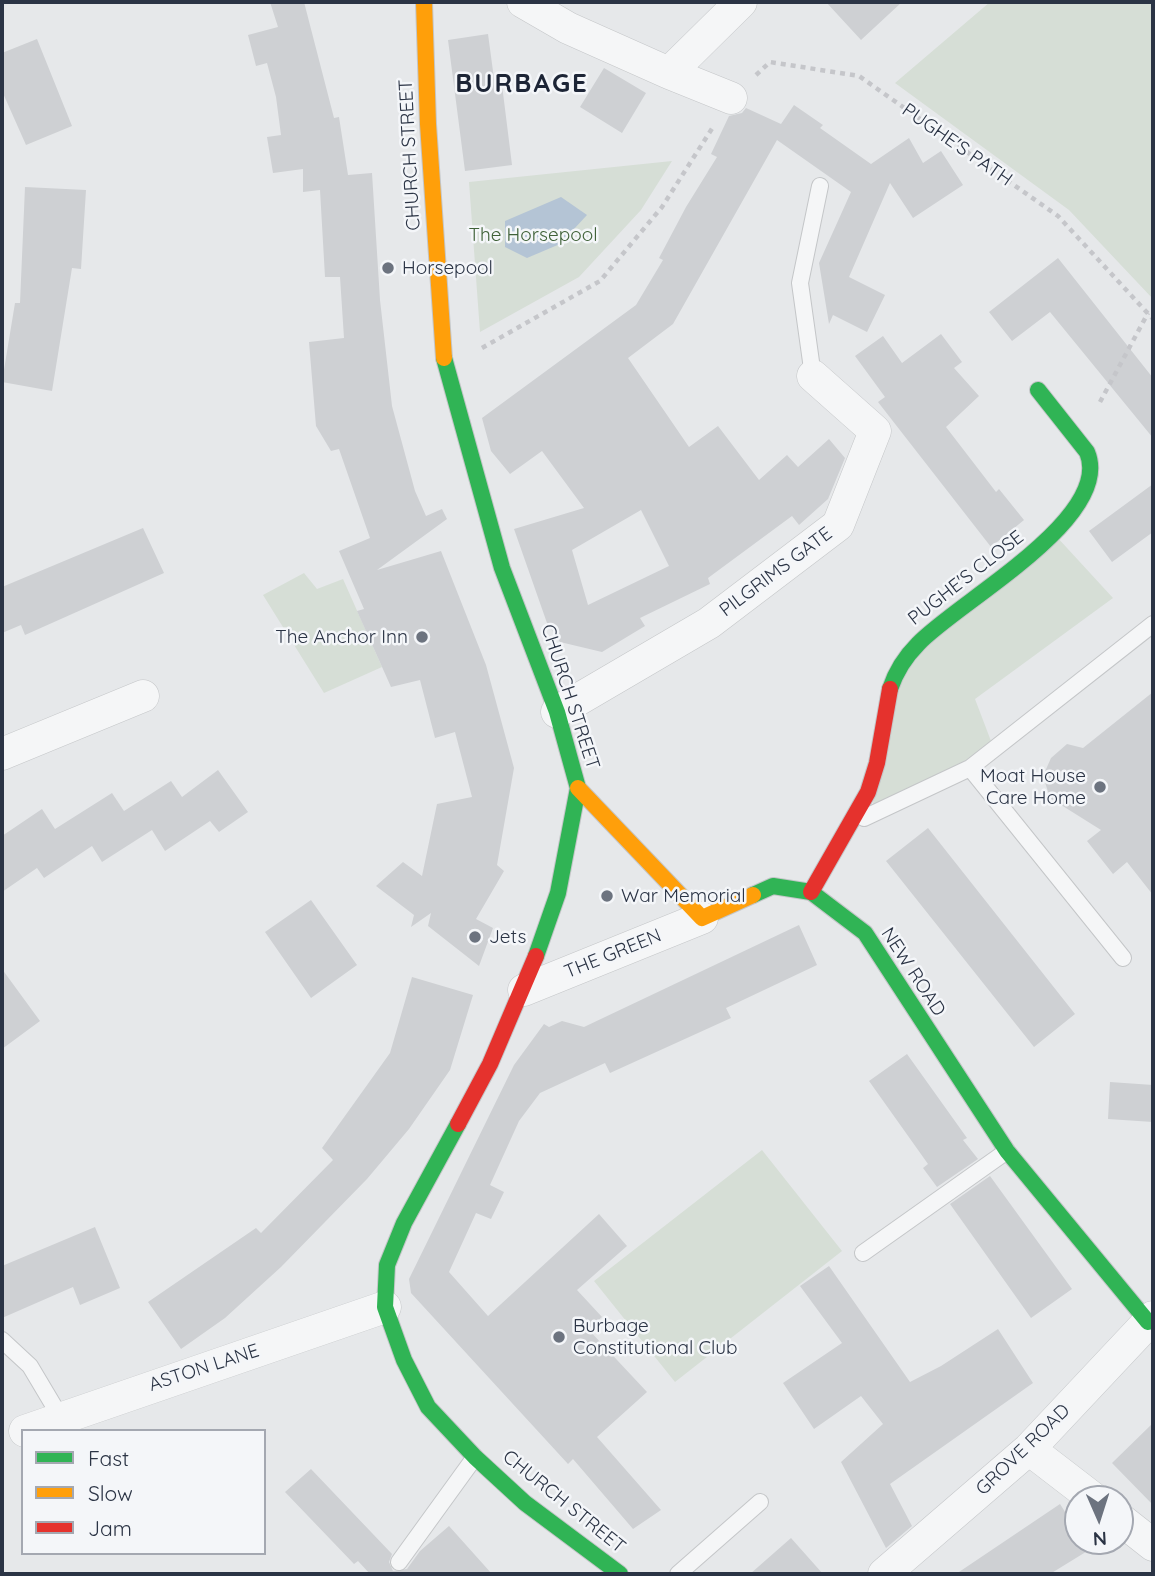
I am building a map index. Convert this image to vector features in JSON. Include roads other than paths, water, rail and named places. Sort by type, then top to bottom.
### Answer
[{"type":"main road","name":"CHURCH STREET","points":[[424,2],[428,124],[445,369],[502,568],[557,712],[578,788],[558,893],[524,990],[490,1064],[404,1223],[387,1265],[384,1307],[404,1360],[428,1407],[475,1457],[525,1503],[620,1574]]},
{"type":"main road","name":"PUGHE'S CLOSE","points":[[811,892],[831,853],[855,821],[874,774],[883,718],[898,668],[917,642],[1056,536],[1089,484],[1090,456],[1038,390]]},
{"type":"main road","points":[[578,788],[702,918]]},
{"type":"main road","name":"NEW ROAD","points":[[702,918],[773,886],[811,892],[864,933],[1007,1151],[1151,1320]]},
{"type":"street","points":[[523,2],[568,28],[731,98]]},
{"type":"street","points":[[669,73],[741,2]]},
{"type":"street","name":"PILGRIMS GATE","points":[[557,712],[709,623],[838,525],[875,431],[813,376]]},
{"type":"street","points":[[2,754],[143,696]]},
{"type":"street","name":"THE GREEN","points":[[524,990],[702,918]]},
{"type":"street","name":"ASTON LANE","points":[[30,1429],[384,1307]]},
{"type":"street","name":"GROVE ROAD","points":[[884,1574],[1029,1449],[1151,1320]]},
{"type":"street","name":"ASTON LANE","points":[[2,1439],[21,1432]]},
{"type":"street","points":[[1029,1449],[1076,1485]]},
{"type":"street","points":[[1134,1530],[1153,1545]]},
{"type":"lane","points":[[813,376],[800,282],[820,186]]},
{"type":"lane","points":[[855,821],[970,768],[1153,624]]},
{"type":"lane","points":[[970,768],[1123,958]]},
{"type":"lane","points":[[863,1253],[1007,1151]]},
{"type":"lane","points":[[2,1340],[30,1366],[61,1418]]},
{"type":"lane","points":[[400,1562],[475,1457]]},
{"type":"lane","points":[[678,1574],[760,1503]]},
{"type":"water","points":[[561,197],[587,215],[560,244],[527,258],[505,247],[505,221]]},
{"type":"place","name":"Horsepool","points":[[388,268]]},
{"type":"place","name":"The Anchor Inn","points":[[422,637]]},
{"type":"place","name":"Moat House Care Home","points":[[1100,787]]},
{"type":"place","name":"War Memorial","points":[[607,896]]},
{"type":"place","name":"Jets","points":[[475,937]]},
{"type":"place","name":"Burbage Constitutional Club","points":[[559,1337]]},
{"type":"district","name":"BURBAGE","points":[[522,84]]},
{"type":"park label","name":"The Horsepool","points":[[533,235]]}]
